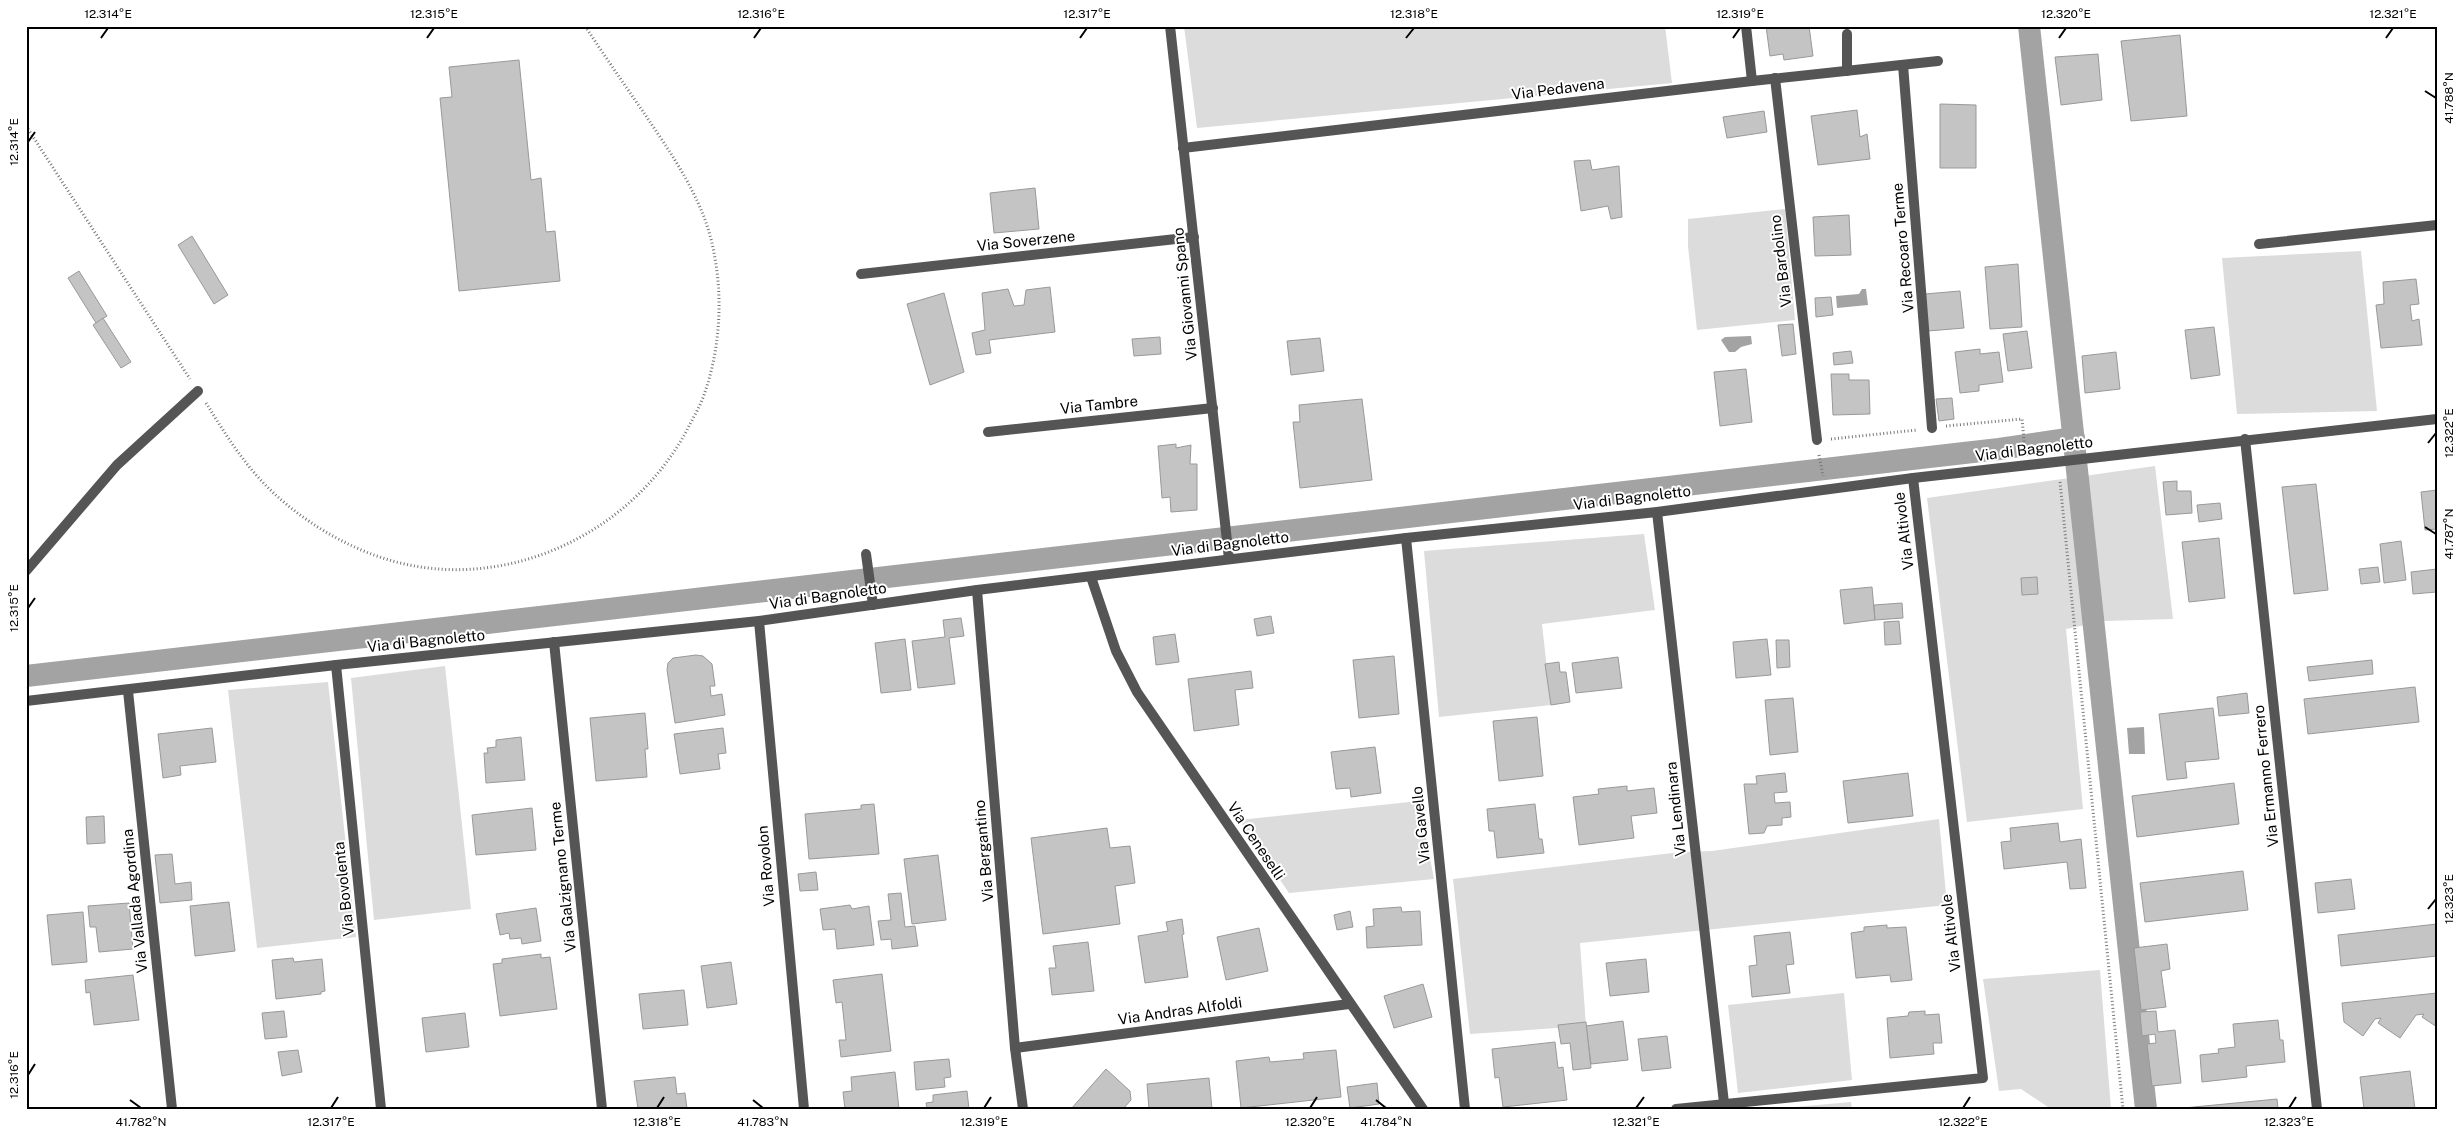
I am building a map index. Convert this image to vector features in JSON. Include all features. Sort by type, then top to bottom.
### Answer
[{"type":"street","name":"Via Giovanni Spano","points":[[1170,26],[1229,559]]},
{"type":"street","points":[[1746,26],[1752,81]]},
{"type":"street","points":[[1847,34],[1847,71]]},
{"type":"street","name":"Via Pedavena","points":[[1182,148],[1775,78],[1938,61]]},
{"type":"street","name":"Via Recoaro Terme","points":[[1903,65],[1932,428]]},
{"type":"street","name":"Via Bardolino","points":[[1775,78],[1817,440]]},
{"type":"street","points":[[2258,244],[2437,225]]},
{"type":"street","name":"Via Soverzene","points":[[861,274],[1194,237]]},
{"type":"street","points":[[26,571],[117,465],[198,391]]},
{"type":"street","name":"Via Tambre","points":[[988,432],[1213,408]]},
{"type":"street","name":"Via di Bagnoletto","points":[[26,701],[128,691],[336,665],[759,621],[977,590],[1229,559],[1406,538],[1657,512],[1913,478],[2437,419]]},
{"type":"street","name":"Via Ermanno Ferrero","points":[[2246,439],[2317,1109]]},
{"type":"street","name":"Via Altivole","points":[[1676,1109],[1983,1078],[1913,478]]},
{"type":"street","name":"Via Lendinara","points":[[1657,512],[1724,1103]]},
{"type":"street","name":"Via Gavello","points":[[1406,538],[1465,1109]]},
{"type":"street","points":[[866,554],[873,605]]},
{"type":"street","name":"Via Ceneselli","points":[[1091,577],[1116,651],[1137,692],[1349,1004],[1423,1109]]},
{"type":"street","name":"Via Bergantino","points":[[977,590],[1015,1048],[1023,1109]]},
{"type":"street","name":"Via Rovolon","points":[[759,621],[804,1109]]},
{"type":"street","name":"Via Galzignano Terme","points":[[554,642],[602,1109]]},
{"type":"street","name":"Via Bovolenta","points":[[336,665],[382,1109]]},
{"type":"street","name":"Via Vallada Agordina","points":[[128,691],[172,1109]]},
{"type":"street","name":"Via Andras Alfoldi","points":[[1015,1048],[1349,1004]]},
{"type":"path","points":[[26,126],[245,462],[301,516],[348,543],[394,561],[452,570],[488,568],[522,562],[582,538],[631,501],[656,476],[677,448],[705,393],[718,337],[719,282],[714,250],[704,216],[675,160],[585,26]]},
{"type":"path","points":[[2022,418],[2026,454]]},
{"type":"path","points":[[1817,440],[1823,482]]},
{"type":"path","points":[[2060,482],[2123,1109]]},
{"type":"shaded area","points":[[1184,26],[1665,26],[1672,83],[1197,128]]},
{"type":"shaded area","points":[[1785,209],[1795,320],[1697,330],[1688,246],[1688,219]]},
{"type":"shaded area","points":[[2361,251],[2377,411],[2237,414],[2222,258]]},
{"type":"shaded area","points":[[1862,289],[1866,289],[1868,305],[1837,308],[1836,296],[1859,294]]},
{"type":"shaded area","points":[[1751,336],[1752,344],[1741,347],[1735,352],[1729,352],[1721,340],[1725,337]]},
{"type":"shaded area","points":[[2155,466],[2173,619],[2105,621],[2066,629],[2083,809],[1967,822],[1927,498]]},
{"type":"shaded area","points":[[1644,534],[1655,610],[1542,624],[1551,705],[1439,717],[1424,551]]},
{"type":"shaded area","points":[[445,666],[471,909],[374,920],[351,678]]},
{"type":"shaded area","points":[[328,682],[356,937],[257,948],[228,690]]},
{"type":"shaded area","points":[[2144,727],[2145,754],[2129,754],[2127,728]]},
{"type":"shaded area","points":[[1419,801],[1434,879],[1289,893],[1239,820]]},
{"type":"shaded area","points":[[1939,819],[1947,905],[1580,943],[1586,1026],[1470,1034],[1453,879],[1681,852],[1712,851]]},
{"type":"shaded area","points":[[2100,970],[2111,1109],[2051,1109],[2021,1089],[1999,1091],[1983,979]]},
{"type":"shaded area","points":[[1844,993],[1852,1080],[1738,1093],[1728,1005]]},
{"type":"shaded area","points":[[1851,1102],[1852,1109],[1773,1109]]},
{"type":"building","points":[[1766,26],[1809,26],[1813,56],[1784,60],[1783,54],[1770,56]]},
{"type":"building","points":[[2180,35],[2187,116],[2131,121],[2121,41]]},
{"type":"building","points":[[2098,54],[2102,100],[2061,105],[2055,57]]},
{"type":"building","points":[[519,60],[531,180],[541,178],[546,232],[555,231],[560,281],[459,291],[440,98],[452,97],[449,67]]},
{"type":"building","points":[[1940,104],[1976,105],[1976,168],[1940,168]]},
{"type":"building","points":[[1857,110],[1860,137],[1867,134],[1870,159],[1818,165],[1811,116]]},
{"type":"building","points":[[1764,111],[1767,132],[1727,138],[1723,117]]},
{"type":"building","points":[[1590,160],[1592,170],[1619,166],[1622,217],[1611,219],[1608,206],[1581,211],[1574,161]]},
{"type":"building","points":[[1035,188],[1039,229],[994,233],[990,193]]},
{"type":"building","points":[[1849,215],[1851,255],[1815,256],[1813,217]]},
{"type":"building","points":[[192,236],[228,295],[214,304],[178,245]]},
{"type":"building","points":[[2018,264],[2022,327],[1990,329],[1985,267]]},
{"type":"building","points":[[79,271],[107,316],[96,323],[68,278]]},
{"type":"building","points":[[2416,279],[2419,304],[2410,305],[2412,321],[2419,319],[2422,345],[2381,348],[2376,305],[2384,304],[2383,282]]},
{"type":"building","points":[[1050,287],[1055,332],[989,340],[991,353],[976,355],[972,333],[985,330],[982,293],[1008,289],[1014,306],[1024,305],[1026,290]]},
{"type":"building","points":[[1960,291],[1964,328],[1928,331],[1925,294]]},
{"type":"building","points":[[944,293],[964,372],[930,385],[907,304]]},
{"type":"building","points":[[1831,297],[1833,315],[1816,317],[1815,298]]},
{"type":"building","points":[[103,318],[131,362],[121,368],[93,325]]},
{"type":"building","points":[[1793,324],[1796,354],[1782,356],[1778,325]]},
{"type":"building","points":[[2214,327],[2220,375],[2191,379],[2185,330]]},
{"type":"building","points":[[2027,331],[2032,368],[2008,371],[2003,334]]},
{"type":"building","points":[[1160,337],[1161,354],[1134,356],[1132,339]]},
{"type":"building","points":[[1320,338],[1324,371],[1291,375],[1287,341]]},
{"type":"building","points":[[1980,349],[1980,354],[1999,352],[2003,382],[1979,385],[1979,391],[1960,393],[1955,352]]},
{"type":"building","points":[[1851,351],[1853,363],[1834,365],[1833,353]]},
{"type":"building","points":[[2116,352],[2120,389],[2085,393],[2082,356]]},
{"type":"building","points":[[1746,369],[1752,422],[1720,426],[1714,372]]},
{"type":"building","points":[[1831,374],[1849,374],[1849,380],[1869,380],[1870,414],[1833,415]]},
{"type":"building","points":[[1952,398],[1954,419],[1939,421],[1936,399]]},
{"type":"building","points":[[1362,399],[1372,480],[1300,488],[1293,422],[1300,422],[1299,405]]},
{"type":"building","points":[[1176,444],[1176,448],[1191,445],[1190,464],[1197,464],[1197,510],[1171,512],[1170,497],[1162,498],[1158,446]]},
{"type":"building","points":[[2177,481],[2177,491],[2191,491],[2192,513],[2166,515],[2163,482]]},
{"type":"building","points":[[2316,484],[2328,590],[2294,594],[2282,487]]},
{"type":"building","points":[[2437,490],[2437,529],[2425,530],[2421,492]]},
{"type":"building","points":[[2220,503],[2222,519],[2199,522],[2197,505]]},
{"type":"building","points":[[2219,538],[2225,598],[2189,602],[2182,542]]},
{"type":"building","points":[[2401,541],[2406,580],[2384,583],[2380,544]]},
{"type":"building","points":[[2378,567],[2380,582],[2361,584],[2359,569]]},
{"type":"building","points":[[2437,569],[2437,592],[2413,594],[2411,572]]},
{"type":"building","points":[[2037,577],[2038,594],[2022,595],[2021,578]]},
{"type":"building","points":[[1872,587],[1875,620],[1844,624],[1840,590]]},
{"type":"building","points":[[1902,603],[1903,618],[1875,620],[1874,605]]},
{"type":"building","points":[[1271,616],[1274,633],[1257,636],[1254,619]]},
{"type":"building","points":[[961,618],[964,636],[949,638],[955,684],[918,688],[912,641],[945,637],[943,620]]},
{"type":"building","points":[[1899,621],[1901,644],[1885,645],[1884,622]]},
{"type":"building","points":[[1175,634],[1179,662],[1156,665],[1153,637]]},
{"type":"building","points":[[905,639],[911,690],[881,693],[875,643]]},
{"type":"building","points":[[1767,639],[1771,675],[1736,678],[1733,642]]},
{"type":"building","points":[[1776,640],[1789,640],[1790,667],[1777,668]]},
{"type":"building","points":[[703,656],[712,664],[715,686],[710,686],[711,696],[722,694],[725,715],[675,723],[667,670],[668,663],[673,658]]},
{"type":"building","points":[[1394,656],[1399,714],[1359,718],[1353,660]]},
{"type":"building","points":[[1618,657],[1622,688],[1576,693],[1572,663]]},
{"type":"building","points":[[2372,660],[2373,674],[2309,681],[2307,667]]},
{"type":"building","points":[[1559,662],[1560,672],[1566,672],[1570,702],[1551,705],[1545,664]]},
{"type":"building","points":[[1251,671],[1253,688],[1235,690],[1239,725],[1194,731],[1188,679]]},
{"type":"building","points":[[2415,687],[2419,722],[2308,734],[2304,699]]},
{"type":"building","points":[[2247,693],[2249,713],[2219,716],[2217,697]]},
{"type":"building","points":[[1793,698],[1798,752],[1770,755],[1765,700]]},
{"type":"building","points":[[2213,708],[2219,759],[2185,762],[2187,778],[2167,780],[2159,714]]},
{"type":"building","points":[[645,713],[648,749],[645,749],[647,777],[596,781],[590,718]]},
{"type":"building","points":[[1537,717],[1543,776],[1499,781],[1493,721]]},
{"type":"building","points":[[212,728],[216,762],[180,766],[181,775],[163,778],[158,734]]},
{"type":"building","points":[[723,728],[726,753],[718,754],[720,769],[680,774],[674,734]]},
{"type":"building","points":[[521,737],[525,780],[486,783],[484,753],[488,753],[487,748],[496,747],[496,740]]},
{"type":"building","points":[[1375,747],[1381,793],[1351,797],[1350,788],[1336,789],[1331,752]]},
{"type":"building","points":[[1785,773],[1787,792],[1774,793],[1775,803],[1790,802],[1791,817],[1782,818],[1782,825],[1767,826],[1764,833],[1749,834],[1744,784],[1757,784],[1756,776]]},
{"type":"building","points":[[1908,773],[1913,816],[1848,823],[1843,781]]},
{"type":"building","points":[[2234,783],[2239,824],[2137,837],[2132,796]]},
{"type":"building","points":[[1627,786],[1627,791],[1654,788],[1657,813],[1631,816],[1634,838],[1579,845],[1573,797],[1599,794],[1598,789]]},
{"type":"building","points":[[874,804],[879,854],[809,859],[805,814],[861,809],[861,805]]},
{"type":"building","points":[[1535,804],[1539,839],[1542,839],[1544,853],[1497,858],[1494,831],[1489,831],[1487,809]]},
{"type":"building","points":[[532,808],[536,850],[476,855],[472,815]]},
{"type":"building","points":[[104,816],[105,843],[87,844],[86,817]]},
{"type":"building","points":[[2058,823],[2060,842],[2081,839],[2086,888],[2070,889],[2067,862],[2004,869],[2001,842],[2011,841],[2010,828]]},
{"type":"building","points":[[1107,828],[1110,848],[1130,846],[1135,883],[1115,886],[1120,924],[1043,934],[1031,838]]},
{"type":"building","points":[[172,854],[175,884],[191,882],[192,900],[160,903],[155,855]]},
{"type":"building","points":[[938,855],[946,920],[912,924],[904,859]]},
{"type":"building","points":[[2243,871],[2248,910],[2145,922],[2140,883]]},
{"type":"building","points":[[816,872],[818,890],[800,891],[798,874]]},
{"type":"building","points":[[2351,879],[2355,909],[2318,913],[2315,883]]},
{"type":"building","points":[[901,893],[905,927],[915,926],[918,946],[892,949],[891,939],[881,940],[878,921],[891,920],[888,894]]},
{"type":"building","points":[[229,902],[235,951],[195,956],[190,906]]},
{"type":"building","points":[[129,903],[133,949],[99,952],[96,927],[90,927],[88,906]]},
{"type":"building","points":[[850,905],[852,909],[869,906],[874,945],[837,949],[835,929],[823,930],[820,909]]},
{"type":"building","points":[[1401,907],[1402,912],[1420,911],[1422,945],[1367,948],[1366,927],[1374,926],[1373,909]]},
{"type":"building","points":[[536,908],[541,941],[522,944],[521,938],[510,939],[509,933],[500,935],[496,914]]},
{"type":"building","points":[[1350,911],[1353,927],[1337,930],[1334,915]]},
{"type":"building","points":[[83,912],[87,962],[52,965],[47,915]]},
{"type":"building","points":[[1182,919],[1184,934],[1182,935],[1188,977],[1145,983],[1138,936],[1168,931],[1166,922]]},
{"type":"building","points":[[2437,924],[2437,956],[2341,966],[2338,935]]},
{"type":"building","points":[[1887,925],[1887,928],[1906,927],[1912,980],[1891,982],[1890,975],[1856,978],[1851,933],[1864,931],[1864,927]]},
{"type":"building","points":[[1259,928],[1268,971],[1226,980],[1217,937]]},
{"type":"building","points":[[1790,932],[1794,964],[1786,965],[1790,993],[1752,997],[1749,966],[1757,965],[1754,936]]},
{"type":"building","points":[[1088,942],[1094,991],[1052,995],[1049,968],[1056,968],[1053,946]]},
{"type":"building","points":[[2167,944],[2170,969],[2161,971],[2166,1007],[2141,1010],[2134,948]]},
{"type":"building","points":[[541,954],[541,958],[550,957],[557,1009],[500,1016],[493,964],[502,963],[502,959]]},
{"type":"building","points":[[293,958],[294,962],[322,959],[325,991],[321,992],[321,994],[276,999],[272,960]]},
{"type":"building","points":[[1646,959],[1649,992],[1610,996],[1606,963]]},
{"type":"building","points":[[731,962],[737,1004],[707,1008],[701,966]]},
{"type":"building","points":[[882,974],[891,1051],[841,1057],[839,1040],[846,1040],[842,1002],[836,1003],[833,980]]},
{"type":"building","points":[[133,975],[139,1020],[94,1025],[90,992],[86,993],[85,980]]},
{"type":"building","points":[[1423,984],[1432,1017],[1394,1028],[1384,996]]},
{"type":"building","points":[[684,990],[688,1025],[643,1029],[639,994]]},
{"type":"building","points":[[2437,993],[2437,1027],[2422,1017],[2424,1014],[2416,1015],[2400,1038],[2378,1023],[2381,1018],[2375,1019],[2363,1036],[2344,1022],[2342,1003]]},
{"type":"building","points":[[284,1011],[287,1037],[265,1039],[262,1013]]},
{"type":"building","points":[[1925,1011],[1925,1015],[1939,1014],[1942,1043],[1933,1043],[1934,1054],[1890,1058],[1887,1018],[1908,1016],[1909,1012]]},
{"type":"building","points":[[2156,1011],[2158,1032],[2175,1030],[2181,1083],[2152,1086],[2147,1044],[2156,1043],[2155,1034],[2142,1036],[2140,1012]]},
{"type":"building","points":[[465,1013],[469,1047],[426,1052],[422,1018]]},
{"type":"building","points":[[2278,1020],[2280,1040],[2283,1040],[2285,1062],[2246,1066],[2247,1077],[2202,1082],[2200,1055],[2219,1053],[2218,1049],[2235,1047],[2233,1024]]},
{"type":"building","points":[[1623,1021],[1628,1060],[1591,1064],[1586,1026]]},
{"type":"building","points":[[1586,1022],[1591,1068],[1573,1070],[1570,1043],[1561,1044],[1558,1025]]},
{"type":"building","points":[[1667,1036],[1671,1068],[1642,1071],[1638,1039]]},
{"type":"building","points":[[1555,1042],[1558,1068],[1563,1067],[1567,1100],[1503,1107],[1499,1077],[1495,1078],[1492,1049]]},
{"type":"building","points":[[298,1050],[302,1072],[282,1076],[278,1052]]},
{"type":"building","points":[[1336,1050],[1341,1097],[1241,1108],[1236,1061],[1269,1057],[1270,1062],[1304,1059],[1303,1053]]},
{"type":"building","points":[[949,1059],[951,1077],[944,1078],[945,1087],[916,1090],[914,1062]]},
{"type":"building","points":[[1106,1069],[1130,1091],[1131,1100],[1123,1109],[1071,1109]]},
{"type":"building","points":[[2410,1071],[2415,1109],[2364,1109],[2360,1077]]},
{"type":"building","points":[[895,1072],[899,1109],[845,1109],[843,1092],[852,1091],[851,1077]]},
{"type":"building","points":[[675,1077],[677,1094],[685,1093],[687,1109],[638,1109],[634,1081]]},
{"type":"building","points":[[1209,1078],[1212,1109],[1149,1109],[1147,1084]]},
{"type":"building","points":[[1377,1083],[1379,1104],[1350,1108],[1347,1087]]},
{"type":"building","points":[[967,1091],[969,1109],[927,1109],[926,1103],[933,1102],[933,1095]]},
{"type":"building","points":[[2277,1099],[2278,1109],[2173,1109]]},
{"type":"waterway","points":[[2029,26],[2146,1109]]},
{"type":"waterway","points":[[26,676],[1999,449],[2074,438]]}]
